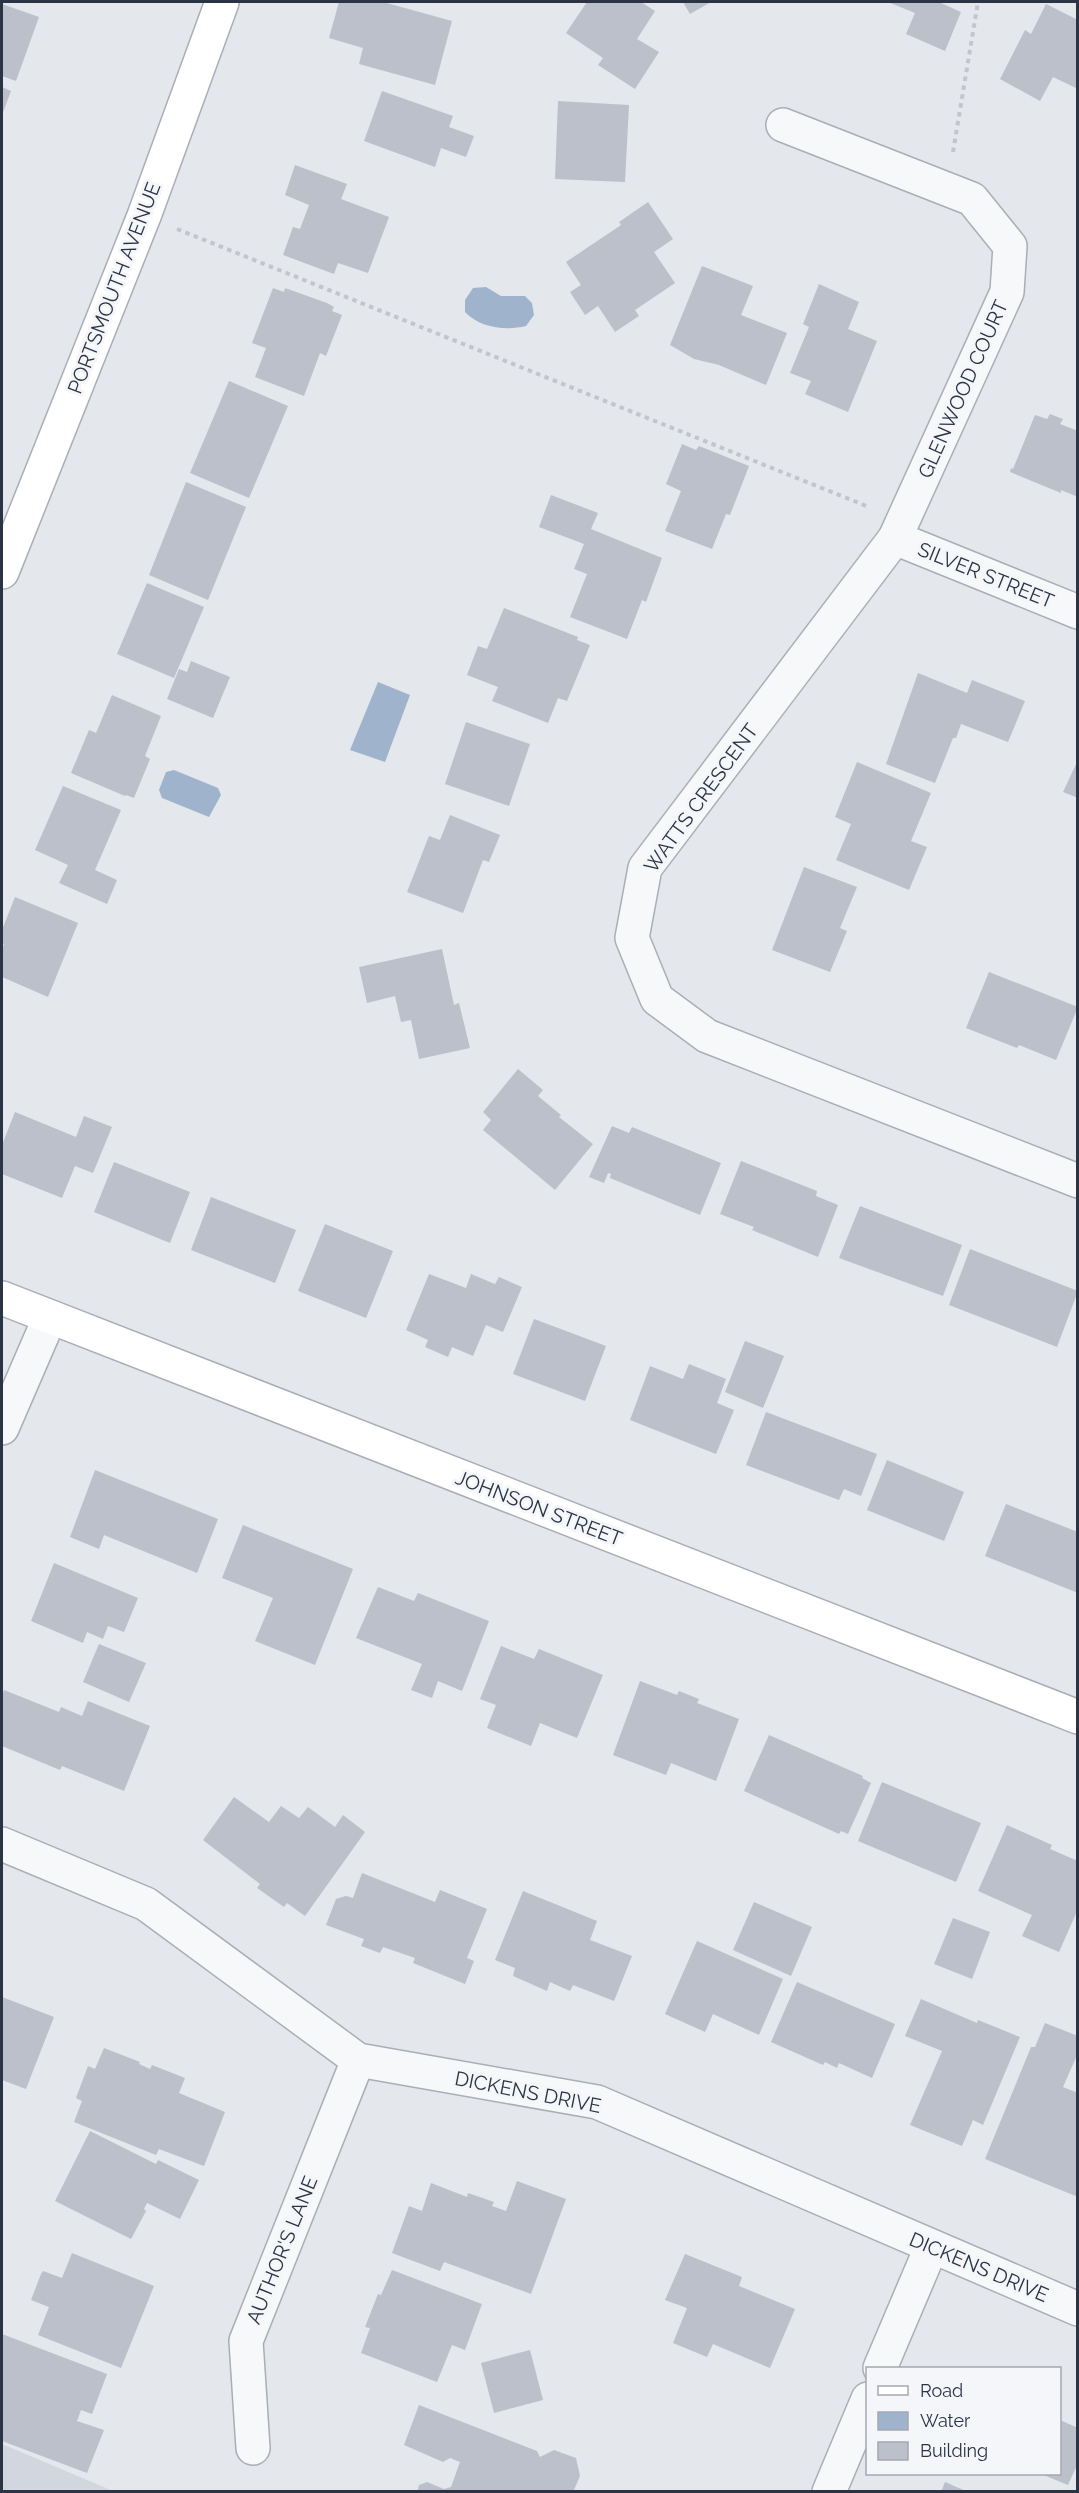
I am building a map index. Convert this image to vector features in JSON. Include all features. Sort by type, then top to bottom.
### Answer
[{"type":"main road","name":"PORTSMOUTH AVENUE","points":[[2,572],[144,216],[222,2]]},
{"type":"main road","name":"JOHNSON STREET","points":[[2,1298],[1077,1718]]},
{"type":"street","name":"GLENWOOD COURT","points":[[783,125],[972,199],[1010,246],[1007,292],[899,529]]},
{"type":"street","name":"SILVER STREET","points":[[899,529],[1077,612]]},
{"type":"street","name":"WATTS CRESCENT","points":[[899,529],[645,868],[632,938],[657,999],[707,1036],[1077,1181]]},
{"type":"street","points":[[2,1428],[50,1317]]},
{"type":"street","name":"DICKENS DRIVE","points":[[2,1844],[146,1904],[358,2060],[597,2102],[931,2248],[1077,2309]]},
{"type":"street","name":"AUTHOR'S LANE","points":[[254,2448],[246,2341],[358,2060]]},
{"type":"street","points":[[880,2367],[931,2248]]},
{"type":"street","points":[[829,2492],[866,2401]]},
{"type":"path","points":[[946,189],[978,2]]},
{"type":"path","points":[[144,216],[899,529]]},
{"type":"shaded area","points":[[2,2444],[113,2491],[2,2491]]},
{"type":"water","points":[[486,287],[501,296],[525,296],[532,303],[534,315],[526,326],[494,327],[478,322],[465,312],[465,300],[473,288]]},
{"type":"water","points":[[378,682],[410,695],[385,762],[350,750]]},
{"type":"water","points":[[174,770],[218,788],[221,795],[209,817],[162,798],[159,790],[166,772]]},
{"type":"building","points":[[339,2],[383,2],[452,21],[435,85],[359,64],[363,48],[329,38]]},
{"type":"building","points":[[587,2],[641,2],[655,11],[637,39],[659,52],[635,89],[598,65],[603,58],[566,33]]},
{"type":"building","points":[[683,2],[711,2],[690,14]]},
{"type":"building","points":[[888,2],[942,2],[961,12],[945,51],[906,34],[915,13]]},
{"type":"building","points":[[2,4],[39,17],[16,81],[2,76]]},
{"type":"building","points":[[1046,4],[1078,20],[1078,89],[1053,77],[1040,101],[1000,79],[1025,30],[1031,34]]},
{"type":"building","points":[[2,87],[11,91],[2,115]]},
{"type":"building","points":[[382,91],[453,116],[449,127],[474,136],[466,157],[441,148],[435,167],[364,141]]},
{"type":"building","points":[[558,101],[629,105],[625,182],[555,179]]},
{"type":"building","points":[[295,165],[347,184],[341,199],[389,217],[368,273],[338,263],[334,274],[283,255],[293,227],[300,229],[309,205],[285,195]]},
{"type":"building","points":[[648,202],[673,239],[654,252],[675,283],[635,310],[639,316],[615,332],[598,306],[585,315],[570,292],[581,285],[566,262],[621,225],[619,222]]},
{"type":"building","points":[[702,266],[753,286],[741,315],[787,333],[766,385],[719,365],[694,359],[670,345]]},
{"type":"building","points":[[819,284],[859,302],[848,329],[877,341],[848,412],[805,394],[811,381],[790,373],[809,327],[803,324]]},
{"type":"building","points":[[273,288],[284,292],[285,288],[327,303],[334,307],[332,311],[342,315],[326,356],[320,353],[304,396],[255,377],[266,348],[252,343]]},
{"type":"building","points":[[229,381],[288,406],[249,498],[190,473]]},
{"type":"building","points":[[1050,414],[1063,419],[1060,424],[1078,431],[1078,497],[1061,490],[1061,493],[1010,472],[1035,415],[1047,419]]},
{"type":"building","points":[[682,444],[696,450],[699,446],[749,466],[730,515],[726,514],[712,549],[665,531],[681,491],[666,484]]},
{"type":"building","points":[[186,482],[246,507],[208,600],[149,575]]},
{"type":"building","points":[[551,495],[598,513],[591,529],[662,558],[646,602],[642,600],[627,639],[570,617],[587,574],[574,569],[584,544],[539,527]]},
{"type":"building","points":[[147,583],[204,607],[174,678],[117,654]]},
{"type":"building","points":[[504,608],[578,637],[577,640],[590,645],[567,701],[558,698],[548,723],[492,701],[498,687],[467,675],[478,646],[487,649]]},
{"type":"building","points":[[191,661],[230,677],[213,718],[167,699],[179,669],[187,672]]},
{"type":"building","points":[[918,673],[967,693],[972,680],[1025,701],[1008,742],[961,724],[935,783],[886,764]]},
{"type":"building","points":[[112,695],[161,716],[145,756],[150,759],[134,798],[71,773],[89,730],[96,733]]},
{"type":"building","points":[[466,722],[530,744],[509,806],[445,784]]},
{"type":"building","points":[[1078,760],[1078,798],[1063,792]]},
{"type":"building","points":[[857,762],[931,793],[911,841],[927,847],[909,890],[836,860],[851,824],[835,817]]},
{"type":"building","points":[[63,786],[121,810],[95,870],[117,880],[107,904],[59,883],[68,865],[35,850]]},
{"type":"building","points":[[450,815],[500,835],[489,862],[483,860],[463,913],[407,892],[429,836],[440,840]]},
{"type":"building","points":[[804,867],[857,887],[840,928],[847,931],[830,972],[772,950]]},
{"type":"building","points":[[15,897],[78,923],[48,997],[2,977],[4,944],[2,943],[2,930]]},
{"type":"building","points":[[442,949],[454,1005],[459,1003],[470,1048],[419,1059],[411,1020],[401,1022],[395,996],[367,1003],[359,967]]},
{"type":"building","points":[[989,972],[1078,1007],[1056,1060],[966,1028]]},
{"type":"building","points":[[518,1069],[543,1090],[538,1096],[561,1115],[559,1117],[593,1144],[555,1190],[483,1130],[491,1120],[483,1112]]},
{"type":"building","points":[[15,1112],[76,1137],[84,1116],[112,1127],[93,1173],[75,1166],[62,1198],[2,1174],[2,1145]]},
{"type":"building","points":[[612,1126],[629,1133],[632,1127],[721,1163],[700,1215],[610,1178],[611,1174],[608,1173],[604,1183],[589,1177]]},
{"type":"building","points":[[741,1161],[817,1191],[816,1196],[838,1205],[818,1257],[720,1214]]},
{"type":"building","points":[[114,1162],[190,1192],[170,1243],[94,1212]]},
{"type":"building","points":[[211,1197],[296,1230],[275,1283],[191,1250]]},
{"type":"building","points":[[860,1206],[962,1245],[943,1296],[839,1258]]},
{"type":"building","points":[[325,1224],[393,1251],[366,1318],[298,1291]]},
{"type":"building","points":[[970,1249],[1078,1291],[1057,1347],[949,1305]]},
{"type":"building","points":[[429,1274],[466,1288],[471,1274],[495,1284],[499,1277],[522,1287],[503,1332],[486,1325],[473,1356],[452,1347],[448,1357],[425,1347],[428,1340],[406,1330]]},
{"type":"building","points":[[534,1319],[606,1346],[585,1401],[513,1374]]},
{"type":"building","points":[[745,1341],[784,1356],[763,1408],[725,1392]]},
{"type":"building","points":[[689,1364],[726,1379],[717,1403],[734,1410],[716,1454],[630,1420],[650,1366],[683,1379]]},
{"type":"building","points":[[766,1412],[877,1454],[861,1496],[844,1489],[839,1500],[746,1465]]},
{"type":"building","points":[[887,1460],[964,1492],[944,1541],[867,1510]]},
{"type":"building","points":[[95,1470],[218,1519],[197,1573],[104,1535],[99,1549],[70,1537]]},
{"type":"building","points":[[1006,1504],[1078,1532],[1078,1593],[985,1556]]},
{"type":"building","points":[[243,1525],[353,1569],[315,1665],[255,1641],[273,1598],[222,1578]]},
{"type":"building","points":[[54,1563],[138,1598],[124,1632],[108,1626],[103,1639],[87,1632],[83,1643],[31,1621]]},
{"type":"building","points":[[378,1587],[414,1601],[418,1593],[489,1621],[462,1691],[438,1681],[432,1698],[411,1690],[422,1664],[356,1638]]},
{"type":"building","points":[[99,1644],[146,1663],[129,1702],[83,1682]]},
{"type":"building","points":[[501,1646],[534,1659],[539,1649],[603,1675],[577,1738],[540,1723],[531,1746],[487,1728],[496,1705],[480,1699]]},
{"type":"building","points":[[640,1681],[677,1695],[679,1691],[699,1699],[697,1703],[739,1719],[716,1781],[671,1763],[666,1775],[613,1755]]},
{"type":"building","points":[[4,1690],[59,1712],[61,1707],[82,1716],[88,1701],[150,1726],[124,1791],[62,1766],[60,1770],[2,1746]]},
{"type":"building","points":[[769,1735],[863,1776],[862,1778],[871,1783],[848,1834],[841,1831],[839,1834],[744,1791]]},
{"type":"building","points":[[882,1782],[981,1823],[956,1882],[858,1841]]},
{"type":"building","points":[[234,1797],[269,1822],[281,1806],[299,1818],[308,1807],[335,1827],[343,1815],[365,1832],[305,1916],[287,1903],[284,1907],[257,1888],[260,1884],[203,1840]]},
{"type":"building","points":[[1007,1825],[1052,1845],[1050,1849],[1078,1861],[1078,1909],[1059,1952],[1022,1936],[1032,1915],[978,1891]]},
{"type":"building","points":[[362,1873],[435,1902],[440,1890],[487,1909],[467,1958],[474,1961],[465,1984],[413,1963],[415,1958],[383,1947],[380,1953],[361,1946],[364,1939],[326,1925],[336,1899],[346,1896],[353,1898]]},
{"type":"building","points":[[523,1891],[597,1921],[590,1940],[632,1956],[614,2001],[573,1985],[570,1991],[550,1982],[547,1991],[513,1976],[515,1968],[495,1960]]},
{"type":"building","points":[[754,1902],[812,1927],[791,1976],[733,1950]]},
{"type":"building","points":[[953,1918],[990,1932],[972,1979],[934,1964]]},
{"type":"building","points":[[697,1941],[783,1979],[759,2035],[713,2014],[705,2032],[665,2014]]},
{"type":"building","points":[[797,1982],[895,2024],[872,2078],[839,2063],[837,2068],[825,2062],[823,2065],[771,2042]]},
{"type":"building","points":[[2,1997],[54,2017],[26,2089],[2,2080]]},
{"type":"building","points":[[921,1999],[977,2023],[978,2020],[1020,2037],[983,2125],[973,2120],[962,2146],[910,2125],[942,2051],[905,2036]]},
{"type":"building","points":[[1045,2023],[1078,2036],[1078,2053],[1063,2087],[1078,2093],[1078,2197],[985,2159],[1031,2047],[1035,2047]]},
{"type":"building","points":[[104,2048],[140,2062],[139,2064],[150,2069],[152,2065],[185,2078],[179,2093],[225,2112],[204,2166],[159,2149],[156,2155],[74,2122],[82,2101],[76,2098],[88,2066],[95,2069]]},
{"type":"building","points":[[90,2131],[156,2164],[158,2160],[199,2180],[180,2219],[147,2203],[144,2209],[146,2211],[131,2239],[55,2201]]},
{"type":"building","points":[[517,2181],[566,2199],[531,2294],[444,2262],[440,2271],[392,2253],[409,2206],[422,2211],[431,2183],[467,2197],[468,2193],[494,2202],[492,2206],[506,2211]]},
{"type":"building","points":[[72,2253],[154,2286],[121,2368],[38,2335],[49,2307],[31,2300],[41,2274],[43,2271],[62,2278]]},
{"type":"building","points":[[685,2254],[742,2277],[739,2286],[795,2309],[770,2368],[713,2344],[707,2357],[673,2343],[687,2308],[665,2300]]},
{"type":"building","points":[[392,2270],[482,2304],[465,2350],[452,2345],[437,2382],[361,2353],[370,2328],[365,2327],[378,2294],[381,2295]]},
{"type":"building","points":[[2,2334],[107,2374],[92,2414],[81,2410],[77,2421],[104,2430],[87,2473],[2,2441]]},
{"type":"building","points":[[530,2350],[543,2400],[494,2413],[481,2363]]},
{"type":"building","points":[[419,2405],[537,2451],[540,2457],[554,2450],[576,2458],[580,2476],[573,2492],[417,2492],[419,2485],[427,2482],[444,2489],[451,2487],[460,2462],[450,2458],[443,2462],[404,2445]]},
{"type":"building","points":[[1061,2420],[1078,2428],[1078,2463],[1068,2485],[1043,2475],[1061,2475]]},
{"type":"building","points":[[945,2482],[968,2492],[941,2492]]}]
